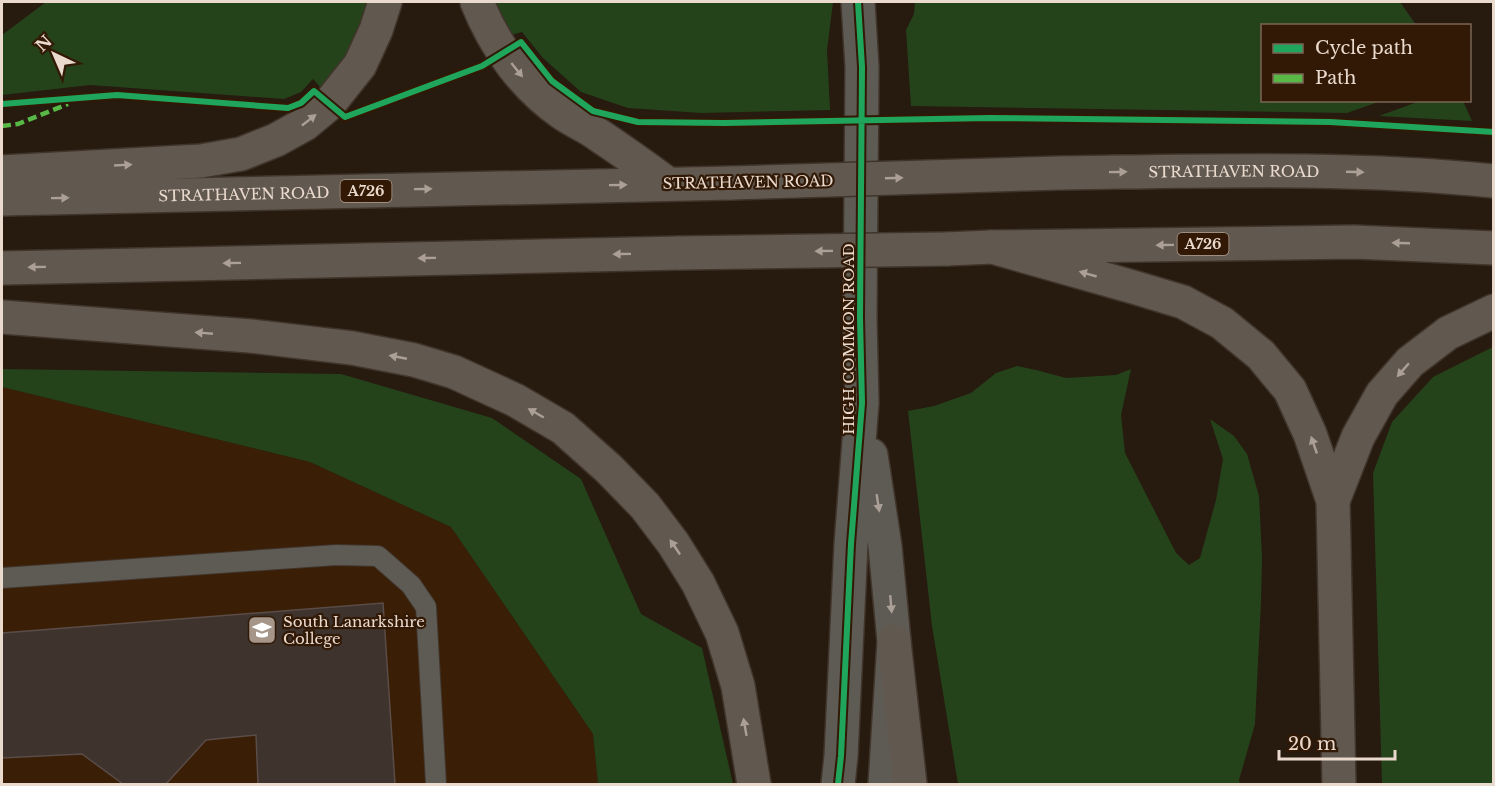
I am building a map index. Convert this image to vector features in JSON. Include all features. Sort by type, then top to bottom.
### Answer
[{"type":"main road","points":[[2,172],[201,161],[241,154],[276,140],[305,124],[329,104],[360,65],[376,30],[385,2]]},
{"type":"main road","points":[[477,2],[503,53],[532,89],[562,113],[596,133],[668,184]]},
{"type":"main road","name":"STRATHAVEN ROAD","points":[[2,199],[1220,170],[1396,174],[1494,181]]},
{"type":"main road","name":"A726","points":[[2,268],[992,247],[1354,242],[1494,248]]},
{"type":"main road","name":"A726","points":[[992,247],[1134,286],[1183,302],[1222,322],[1261,355],[1290,390],[1310,434],[1333,501],[1339,784]]},
{"type":"main road","name":"A726","points":[[1333,501],[1358,437],[1382,394],[1410,362],[1448,333],[1494,311]]},
{"type":"main road","points":[[2,316],[250,336],[352,348],[414,360],[454,372],[515,400],[563,428],[609,469],[645,506],[673,543],[698,583],[722,633],[738,686],[754,784]]},
{"type":"main road","points":[[894,640],[910,784]]},
{"type":"street","name":"HIGH COMMON ROAD","points":[[838,784],[851,544],[862,403],[860,318],[862,67],[858,2]]},
{"type":"street","name":"HIGH COMMON ROAD","points":[[862,403],[885,546],[894,640],[885,784]]},
{"type":"lane","points":[[2,578],[336,555],[378,556],[411,585],[426,607],[436,784]]},
{"type":"shaded area","name":"South Lanarkshire College","points":[[2,387],[310,462],[451,527],[593,734],[598,784],[2,784]]},
{"type":"green space","points":[[46,2],[372,2],[352,50],[323,90],[313,79],[301,92],[284,99],[90,85],[2,95],[2,35]]},
{"type":"green space","points":[[496,2],[833,2],[827,50],[830,110],[701,113],[628,108],[581,92],[543,58],[522,32],[511,35]]},
{"type":"green space","points":[[915,2],[1400,2],[1415,24],[1261,24],[1261,102],[1378,102],[1347,113],[911,106],[906,30],[914,14]]},
{"type":"green space","points":[[1417,102],[1463,102],[1472,121],[1379,116]]},
{"type":"green space","points":[[1493,347],[1493,784],[1382,784],[1373,473],[1392,422],[1433,377]]},
{"type":"green space","points":[[1017,366],[1066,378],[1116,375],[1131,369],[1121,415],[1125,453],[1176,553],[1189,565],[1200,558],[1216,500],[1223,459],[1210,419],[1234,436],[1247,454],[1259,496],[1262,557],[1255,724],[1239,780],[1240,784],[958,784],[932,626],[908,411],[934,406],[971,393],[996,373]]},
{"type":"green space","points":[[2,369],[341,374],[492,418],[581,479],[641,614],[702,648],[733,784],[598,784],[593,734],[451,527],[310,462],[2,387]]},
{"type":"building","points":[[383,603],[395,784],[258,784],[256,735],[206,740],[166,784],[123,784],[82,754],[2,758],[2,633]]},
{"type":"marked path","points":[[2,126],[18,124],[68,104]]},
{"type":"cycle path","points":[[838,784],[851,544],[862,403],[860,318],[862,67],[858,2]]},
{"type":"cycle path","points":[[2,104],[117,95],[288,108],[301,103],[314,91],[345,117],[482,66],[521,42],[552,81],[593,111],[638,122],[724,123],[989,118],[1330,122],[1494,132]]},
{"type":"place","name":"South Lanarkshire College","points":[[262,630]]}]
